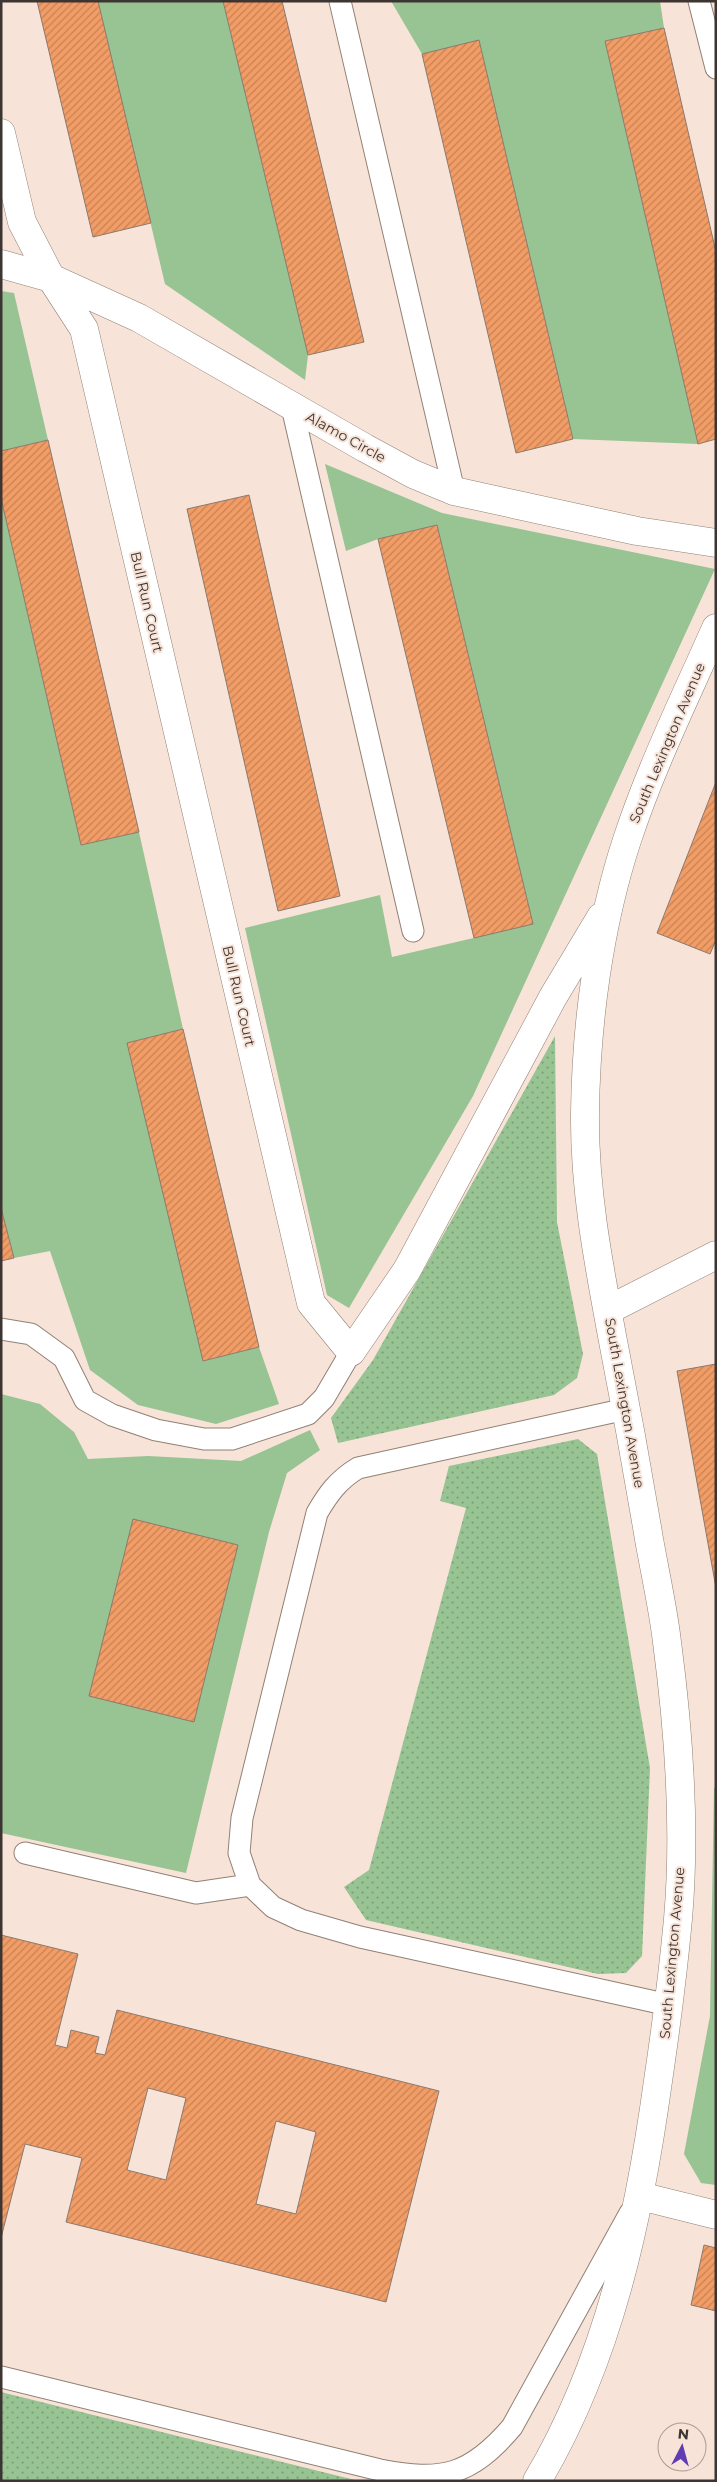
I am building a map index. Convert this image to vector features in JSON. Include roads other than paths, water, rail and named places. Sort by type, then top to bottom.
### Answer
[{"type":"street","name":"Bull Run Court","points":[[1,134],[22,222],[51,278],[84,330],[311,1303],[351,1352]]},
{"type":"street","name":"Alamo Circle","points":[[1,264],[51,278],[139,318],[292,407],[413,474],[454,491],[637,531],[716,543]]},
{"type":"street","name":"South Lexington Avenue","points":[[540,2480],[559,2444],[592,2369],[616,2295],[640,2196],[669,2005],[678,1916],[681,1846],[680,1783],[667,1642],[589,1205],[585,1113],[592,1002],[610,901],[626,843],[649,779],[716,628]]},
{"type":"street","points":[[351,1352],[407,1270],[553,997],[610,901]]},
{"type":"street","points":[[608,1310],[716,1255]]},
{"type":"street","points":[[640,2196],[716,2215]]},
{"type":"lane","points":[[340,1],[454,491]]},
{"type":"lane","points":[[699,1],[716,68]]},
{"type":"lane","points":[[292,407],[413,931]]},
{"type":"lane","points":[[1,1329],[31,1334],[64,1358],[85,1400],[112,1415],[156,1430],[204,1439],[232,1439],[308,1414],[324,1398],[351,1352]]},
{"type":"lane","points":[[626,1410],[358,1468],[343,1478],[329,1492],[317,1513],[242,1818],[239,1853],[250,1885],[274,1906],[309,1922],[360,1937],[669,2005]]},
{"type":"lane","points":[[25,1853],[196,1893],[250,1885]]},
{"type":"lane","points":[[1,2377],[380,2470],[427,2476],[450,2474],[476,2462],[495,2447],[512,2427],[640,2196]]}]
